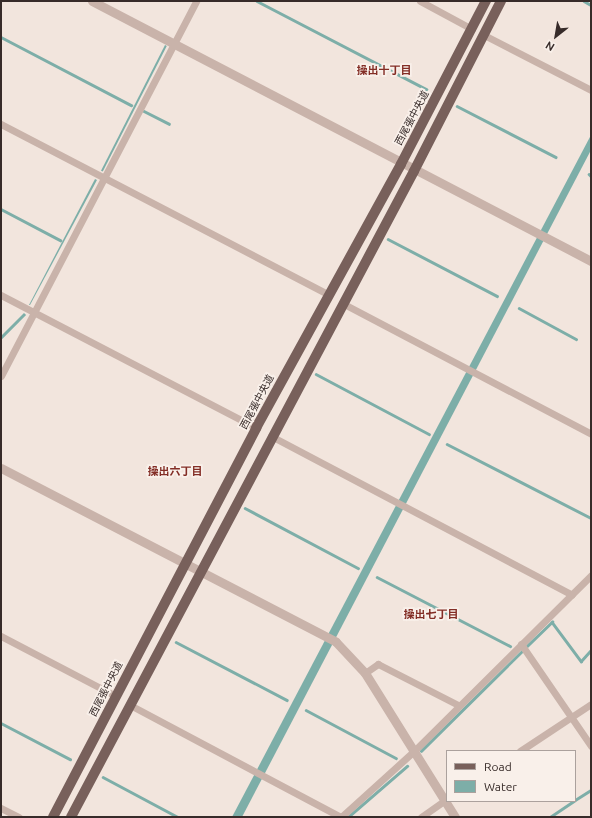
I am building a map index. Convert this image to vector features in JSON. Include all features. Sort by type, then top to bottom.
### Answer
[{"type":"main road","name":"西尾張中央道","points":[[53,817],[256,428],[401,164],[486,1]]},
{"type":"main road","points":[[71,817],[271,436],[414,170],[501,1]]},
{"type":"street","points":[[92,1],[401,164],[533,230],[591,261]]},
{"type":"street","points":[[1,376],[196,1]]},
{"type":"street","points":[[420,1],[472,29]]},
{"type":"street","points":[[484,35],[591,90]]},
{"type":"street","points":[[1,124],[329,295]]},
{"type":"street","points":[[1,295],[256,428]]},
{"type":"street","points":[[342,303],[459,363],[591,434]]},
{"type":"street","points":[[271,436],[572,595]]},
{"type":"street","points":[[1,468],[321,632],[336,642],[366,673],[414,752],[446,800],[421,817]]},
{"type":"street","points":[[130,705],[267,776],[341,817],[414,752],[458,706],[591,575]]},
{"type":"street","points":[[1,636],[116,696]]},
{"type":"street","points":[[521,644],[591,746]]},
{"type":"street","points":[[366,673],[378,664],[458,706]]},
{"type":"street","points":[[522,750],[591,704]]},
{"type":"street","points":[[447,802],[455,817]]},
{"type":"street","points":[[1,808],[19,817]]},
{"type":"water","points":[[165,45],[167,46],[103,172],[101,171]]},
{"type":"water","points":[[591,135],[591,150],[242,817],[232,817]]},
{"type":"water","points":[[95,179],[97,180],[29,305]]},
{"type":"water","points":[[24,313],[26,315],[1,340],[1,336]]},
{"type":"waterway","points":[[257,1],[426,89]]},
{"type":"waterway","points":[[584,1],[591,5]]},
{"type":"waterway","points":[[1,37],[131,105]]},
{"type":"waterway","points":[[457,106],[556,157]]},
{"type":"waterway","points":[[144,111],[169,124]]},
{"type":"waterway","points":[[1,209],[60,240]]},
{"type":"waterway","points":[[388,239],[497,296]]},
{"type":"waterway","points":[[519,308],[576,339]]},
{"type":"waterway","points":[[316,374],[429,434]]},
{"type":"waterway","points":[[447,444],[591,518]]},
{"type":"waterway","points":[[245,508],[358,568]]},
{"type":"waterway","points":[[377,577],[510,646]]},
{"type":"waterway","points":[[527,646],[552,622],[581,661],[591,650]]},
{"type":"waterway","points":[[176,642],[287,700]]},
{"type":"waterway","points":[[421,751],[522,651]]},
{"type":"waterway","points":[[306,710],[396,758]]},
{"type":"waterway","points":[[1,723],[70,759]]},
{"type":"waterway","points":[[348,817],[407,766]]},
{"type":"waterway","points":[[103,777],[178,817]]},
{"type":"waterway","points":[[576,799],[591,790]]},
{"type":"waterway","points":[[550,817],[572,802]]},
{"type":"district","name":"操出十丁目","points":[[384,70]]},
{"type":"district","name":"操出六丁目","points":[[175,471]]},
{"type":"district","name":"操出七丁目","points":[[431,614]]}]
